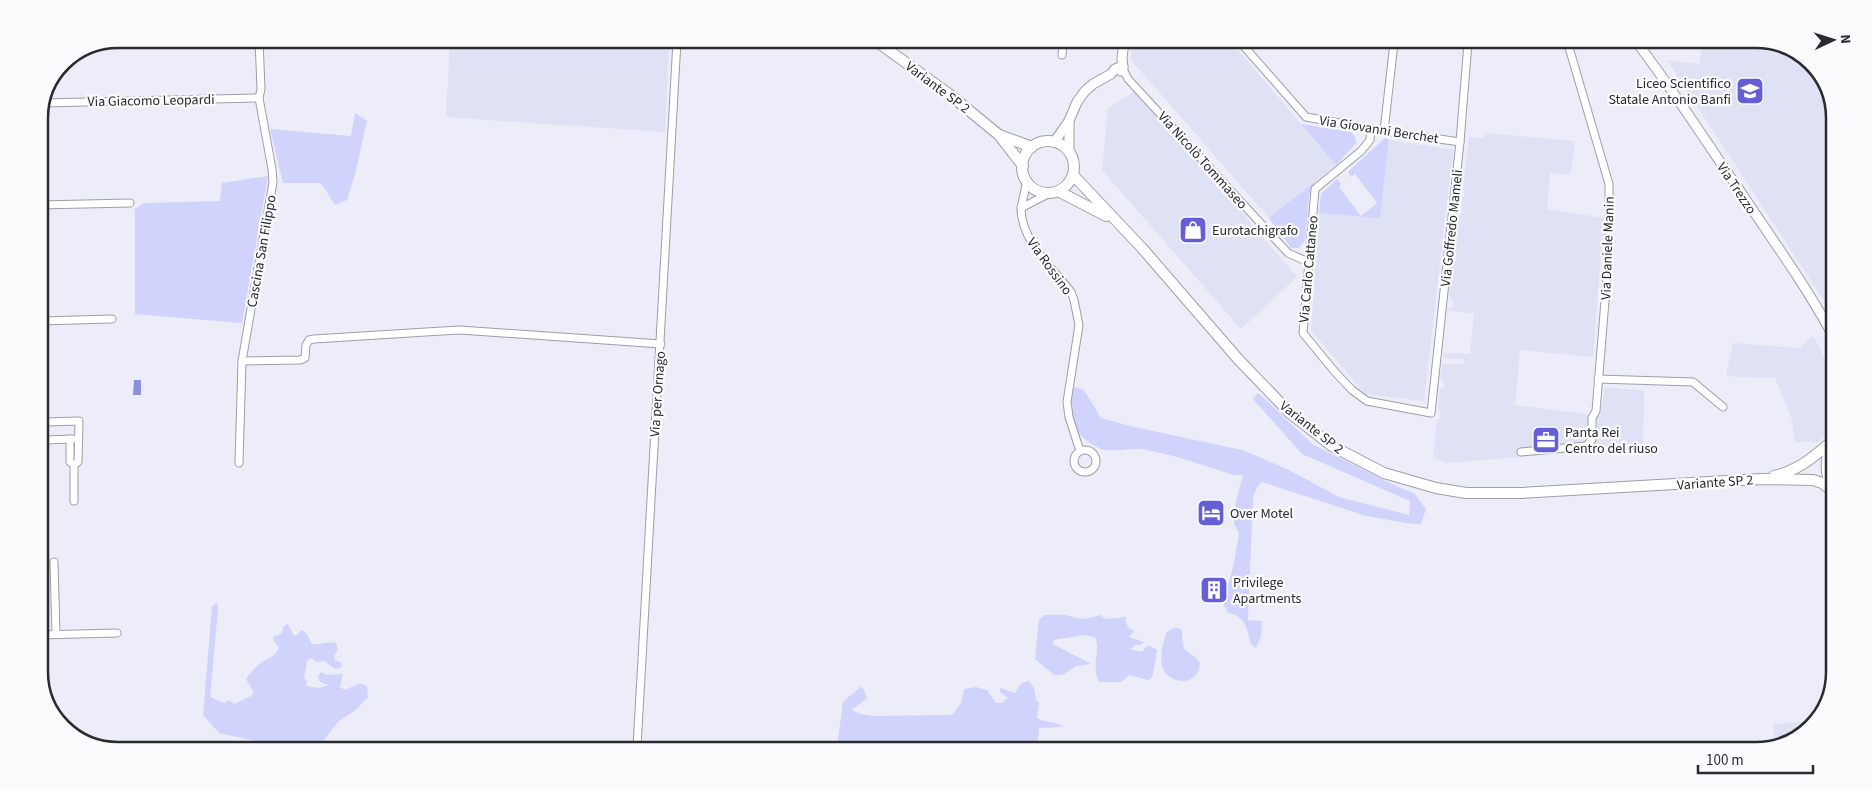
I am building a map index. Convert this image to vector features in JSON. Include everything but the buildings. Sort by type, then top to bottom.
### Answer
[{"type":"main road","name":"Variante SP 2","points":[[884,47],[949,94],[998,135],[1022,166],[1027,181],[1039,191],[1054,192],[1115,221]]},
{"type":"main road","name":"Variante SP 2","points":[[998,135],[1032,147]]},
{"type":"main road","points":[[1022,166],[1027,152],[1043,141],[1055,142],[1069,151],[1074,163],[1073,175],[1070,182],[1054,192]]},
{"type":"main road","name":"Variante SP 2","points":[[1073,175],[1142,248],[1238,359],[1290,413],[1319,437],[1345,454],[1384,473],[1436,488],[1466,493],[1492,494],[1761,479],[1813,480],[1826,486]]},
{"type":"main road","name":"Variante SP 2","points":[[1761,479],[1795,469],[1826,448]]},
{"type":"street","name":"Cascina San Filippo","points":[[239,463],[242,361],[273,182],[258,98],[261,89],[260,47]]},
{"type":"street","name":"Via per Ornago","points":[[637,742],[677,47]]},
{"type":"street","points":[[1062,55],[1063,47]]},
{"type":"street","points":[[1055,142],[1085,91],[1111,74],[1115,69],[1123,68],[1124,47]]},
{"type":"street","name":"Via Giovanni Berchet","points":[[1245,47],[1306,116],[1371,129],[1460,142]]},
{"type":"street","points":[[1384,131],[1394,47]]},
{"type":"street","name":"Via Goffredo Mameli","points":[[1432,413],[1460,142],[1468,47]]},
{"type":"street","name":"Via Daniele Manin","points":[[1521,452],[1586,446],[1592,440],[1592,418],[1596,411],[1609,252],[1609,184],[1587,114],[1570,47]]},
{"type":"street","name":"Via Trezzo","points":[[1640,47],[1778,248],[1825,322]]},
{"type":"street","name":"Via Nicolò Tommaseo","points":[[1123,68],[1128,79],[1288,253],[1308,262]]},
{"type":"street","name":"Via Giacomo Leopardi","points":[[49,103],[258,98]]},
{"type":"street","points":[[1069,121],[1069,151]]},
{"type":"street","name":"Via Carlo Cattaneo","points":[[1371,129],[1370,140],[1361,151],[1315,189],[1303,333],[1340,378],[1366,401],[1432,413]]},
{"type":"street","name":"Via Rossino","points":[[1027,181],[1021,208],[1021,218],[1027,234],[1071,292],[1079,325],[1067,402],[1069,417],[1080,451]]},
{"type":"street","points":[[1021,208],[1054,192]]},
{"type":"street","points":[[48,205],[130,202]]},
{"type":"street","points":[[48,321],[112,319]]},
{"type":"street","points":[[242,361],[300,360],[305,358],[306,345],[309,340],[314,339],[460,330],[661,344]]},
{"type":"street","points":[[1598,379],[1693,382],[1723,407]]},
{"type":"street","points":[[48,422],[79,421],[78,462],[74,465]]},
{"type":"street","points":[[70,439],[70,462],[74,465],[74,501]]},
{"type":"street","points":[[48,440],[79,439]]},
{"type":"street","points":[[54,562],[56,634]]},
{"type":"street","points":[[48,634],[117,633]]},
{"type":"shaded area","points":[[450,47],[669,47],[665,132],[446,117]]},
{"type":"shaded area","points":[[1132,47],[1235,47],[1336,165],[1269,218],[1132,61]]},
{"type":"shaded area","points":[[1702,47],[1756,47],[1770,49],[1791,57],[1811,75],[1822,95],[1825,112],[1825,303],[1667,60],[1699,64]]},
{"type":"shaded area","points":[[1137,90],[1297,277],[1241,329],[1102,170],[1108,108]]},
{"type":"shaded area","points":[[355,113],[367,121],[347,200],[335,205],[321,183],[283,183],[270,129],[351,136]]},
{"type":"shaded area","points":[[1301,124],[1351,132],[1355,137],[1356,143],[1336,165]]},
{"type":"shaded area","points":[[1485,133],[1575,141],[1571,175],[1550,173],[1547,209],[1604,218],[1593,357],[1520,350],[1515,405],[1600,416],[1605,388],[1644,390],[1643,447],[1446,463],[1433,458],[1437,420],[1440,419],[1441,412],[1438,411],[1440,388],[1444,388],[1444,383],[1441,380],[1442,364],[1464,364],[1464,359],[1443,358],[1443,353],[1470,354],[1474,313],[1447,311],[1453,306],[1453,300],[1449,297],[1452,264],[1456,261],[1457,257],[1454,256],[1458,219],[1462,212],[1462,198],[1465,196],[1463,190],[1469,137],[1484,138]]},
{"type":"shaded area","points":[[1385,138],[1389,140],[1380,218],[1319,213],[1321,194],[1337,179],[1341,184],[1339,187],[1361,216],[1377,203],[1355,174],[1351,177],[1348,172]]},
{"type":"shaded area","points":[[1389,140],[1453,150],[1424,401],[1365,394],[1311,330],[1319,213],[1380,217]]},
{"type":"shaded area","points":[[268,176],[242,323],[135,314],[135,209],[144,203],[220,201],[222,183]]},
{"type":"shaded area","points":[[1313,183],[1314,185],[1309,195],[1305,240],[1299,248],[1291,248],[1269,218]]},
{"type":"shaded area","points":[[1813,335],[1825,360],[1826,436],[1818,442],[1795,442],[1792,420],[1775,378],[1726,376],[1733,343],[1800,348]]},
{"type":"shaded area","points":[[1075,387],[1084,390],[1101,418],[1242,450],[1287,469],[1339,497],[1409,515],[1410,501],[1302,454],[1253,399],[1258,393],[1312,444],[1400,488],[1414,493],[1426,509],[1421,524],[1366,516],[1262,482],[1253,497],[1248,620],[1262,621],[1261,636],[1256,648],[1251,644],[1245,624],[1239,617],[1228,613],[1223,603],[1234,563],[1239,533],[1234,524],[1236,501],[1243,475],[1234,475],[1153,451],[1141,449],[1104,450],[1099,448],[1083,437],[1076,428],[1071,401]]},
{"type":"shaded area","points":[[217,602],[218,609],[210,697],[224,703],[229,700],[234,704],[251,696],[254,693],[246,679],[260,663],[275,654],[279,647],[273,640],[274,636],[281,634],[283,627],[288,624],[294,636],[301,630],[306,633],[312,644],[336,643],[338,649],[334,656],[335,660],[342,663],[341,668],[335,669],[324,661],[317,662],[311,658],[307,661],[304,679],[307,680],[306,686],[319,688],[329,685],[320,682],[318,677],[321,672],[327,675],[343,674],[340,687],[345,690],[360,683],[367,686],[368,697],[357,709],[338,722],[322,742],[260,742],[219,733],[203,715],[212,607]]},
{"type":"shaded area","points":[[1045,615],[1064,615],[1083,619],[1100,615],[1106,619],[1126,617],[1127,626],[1134,631],[1129,637],[1144,642],[1130,649],[1142,652],[1148,645],[1157,650],[1153,675],[1149,680],[1129,675],[1121,682],[1099,682],[1096,670],[1097,643],[1095,637],[1085,635],[1053,640],[1053,644],[1091,664],[1076,666],[1062,675],[1054,675],[1035,659],[1039,619]]},
{"type":"shaded area","points":[[1174,628],[1179,628],[1182,631],[1183,645],[1186,651],[1200,663],[1198,671],[1190,680],[1184,681],[1172,678],[1163,669],[1161,655],[1166,633]]},
{"type":"shaded area","points":[[1029,681],[1034,688],[1036,700],[1039,703],[1037,718],[1064,727],[1039,728],[1038,742],[838,742],[843,702],[860,687],[863,688],[867,698],[852,710],[860,714],[873,716],[952,715],[961,703],[964,689],[976,687],[987,690],[996,703],[1002,703],[1008,698],[1000,692],[1000,688],[1015,693],[1021,683]]},
{"type":"shaded area","points":[[1805,722],[1795,731],[1774,740],[1773,724]]},
{"type":"water","points":[[134,380],[141,380],[141,395],[133,395]]},
{"type":"place","name":"Liceo Scientifico Statale Antonio Banfi","points":[[1750,91]]},
{"type":"place","name":"Eurotachigrafo","points":[[1193,230]]},
{"type":"place","name":"Panta Rei Centro del riuso","points":[[1546,440]]},
{"type":"place","name":"Over Motel","points":[[1211,513]]},
{"type":"place","name":"Privilege Apartments","points":[[1214,590]]}]
